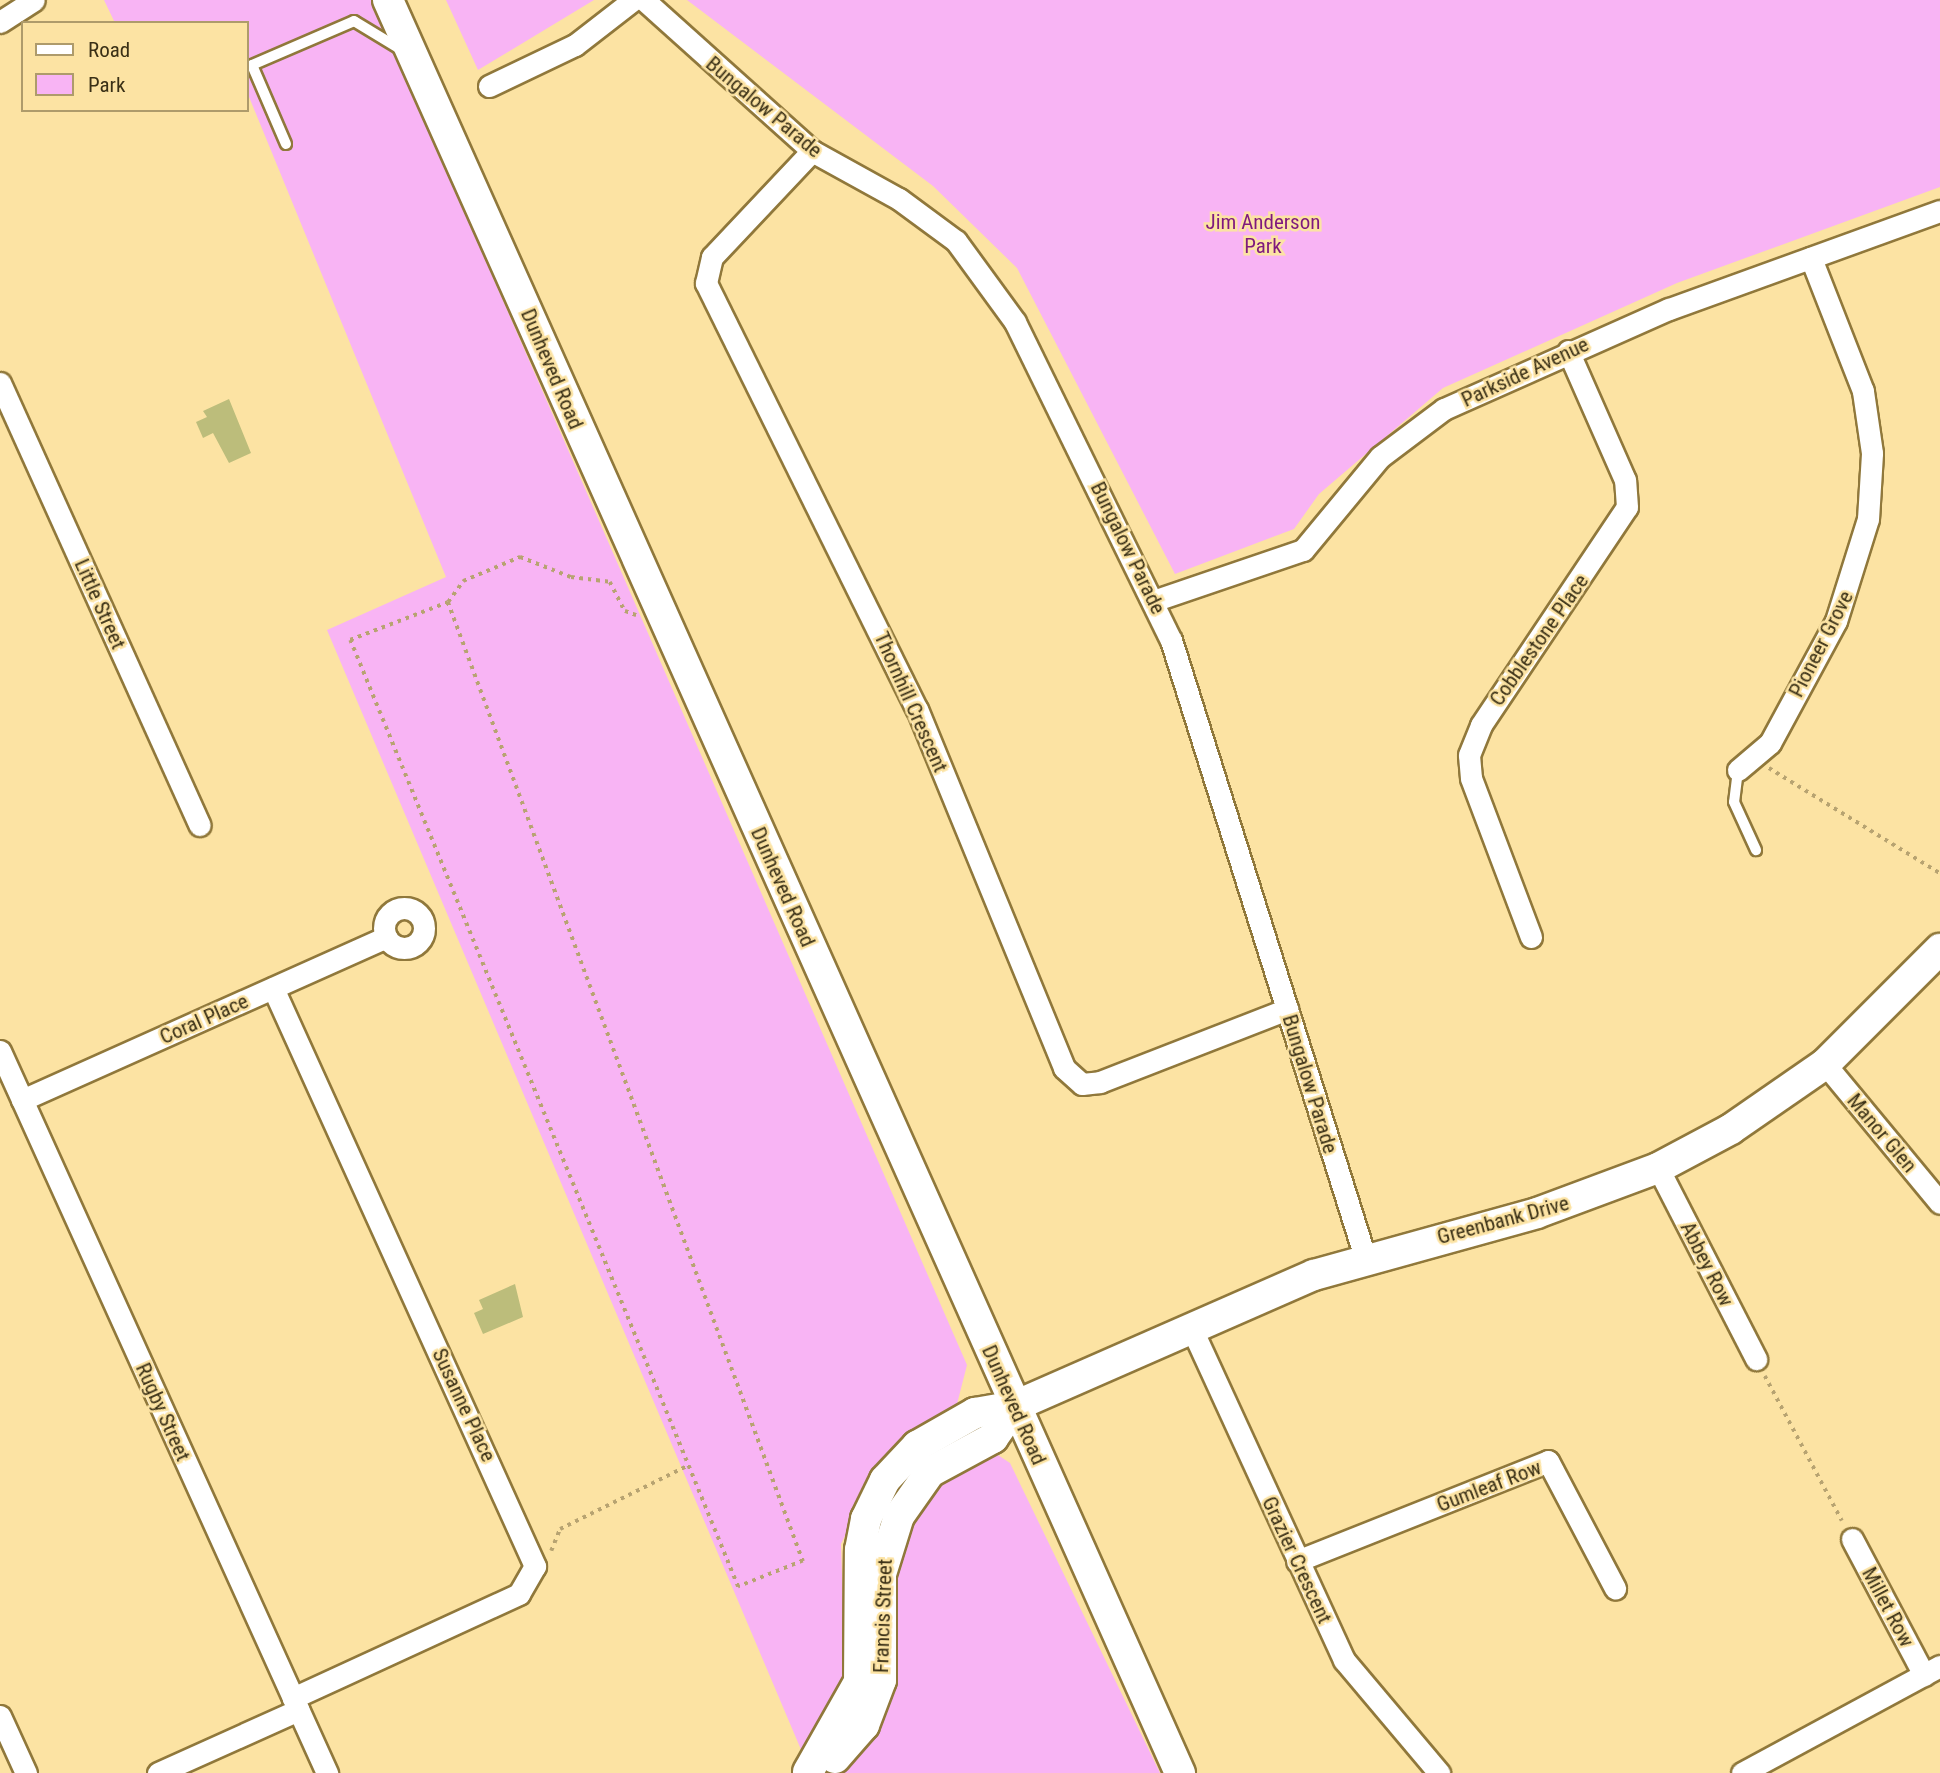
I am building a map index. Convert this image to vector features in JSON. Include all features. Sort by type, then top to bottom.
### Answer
[{"type":"main road","name":"Dunheved Road","points":[[388,0],[1180,1773]]},
{"type":"main road","name":"Greenbank Drive","points":[[1015,1406],[1190,1325],[1365,1257],[1537,1213],[1658,1168],[1731,1129],[1825,1063],[1940,949]]},
{"type":"main road","name":"Francis Street","points":[[807,1773],[859,1682],[860,1550],[877,1493],[917,1446],[975,1413],[1015,1406]]},
{"type":"street","points":[[0,22],[34,0]]},
{"type":"street","points":[[489,86],[575,46],[633,0]]},
{"type":"street","name":"Bungalow Parade","points":[[644,0],[812,151],[926,216],[984,273],[1156,600],[1365,1257]]},
{"type":"street","name":"Thornhill Crescent","points":[[812,151],[712,257],[706,283],[917,709],[1064,1068],[1082,1084],[1100,1082],[1287,1009]]},
{"type":"street","name":"Parkside Avenue","points":[[1156,600],[1303,550],[1408,433],[1568,351],[1940,211]]},
{"type":"street","name":"Pioneer Grove","points":[[1738,770],[1757,757],[1845,601],[1868,519],[1872,453],[1863,391],[1811,258]]},
{"type":"street","name":"Cobblestone Place","points":[[1531,937],[1471,778],[1469,755],[1481,724],[1626,507],[1625,480],[1568,351]]},
{"type":"street","name":"Little Street","points":[[0,383],[200,825]]},
{"type":"street","name":"Coral Place","points":[[22,1100],[386,937]]},
{"type":"street","name":"Susanne Place","points":[[273,988],[540,1566]]},
{"type":"street","name":"Rugby Street","points":[[0,1051],[327,1773]]},
{"type":"street","name":"Manor Glen","points":[[1825,1063],[1940,1203]]},
{"type":"street","name":"Abbey Row","points":[[1658,1168],[1756,1359]]},
{"type":"street","name":"Grazier Crescent","points":[[1190,1325],[1297,1561],[1357,1679],[1439,1773]]},
{"type":"street","name":"Gumleaf Row","points":[[1297,1561],[1548,1461],[1615,1588]]},
{"type":"street","name":"Millet Row","points":[[1852,1539],[1932,1670]]},
{"type":"street","points":[[158,1773],[519,1594],[540,1566]]},
{"type":"street","points":[[1742,1773],[1932,1670]]},
{"type":"street","points":[[0,1716],[26,1773]]},
{"type":"lane","points":[[286,144],[252,65],[354,21],[384,35],[418,65]]},
{"type":"lane","points":[[1738,770],[1734,802],[1756,850]]},
{"type":"path","points":[[448,602],[803,1561],[738,1587],[686,1466],[349,640],[448,602],[463,581],[520,557],[571,577],[610,582],[625,611],[667,629]]},
{"type":"path","points":[[1757,757],[1940,873]]},
{"type":"path","points":[[1756,1359],[1852,1539]]},
{"type":"path","points":[[540,1566],[559,1529],[686,1466]]},
{"type":"green space","points":[[104,0],[372,0],[967,1365],[957,1404],[875,1473],[841,1544],[846,1700],[802,1752],[327,630],[446,577],[248,94],[248,21],[114,21]]},
{"type":"green space","points":[[446,0],[594,0],[478,70]]},
{"type":"green space","name":"Jim Anderson Park","points":[[687,0],[1940,0],[1940,187],[1677,283],[1443,388],[1319,494],[1294,529],[1175,574],[1017,268],[933,186]]},
{"type":"green space","points":[[992,1451],[1010,1463],[1160,1773],[835,1773],[865,1743],[891,1576],[922,1495]]},
{"type":"building","points":[[229,399],[251,453],[229,463],[213,433],[203,438],[196,422],[207,417],[203,411]]},
{"type":"building","points":[[515,1284],[523,1317],[483,1334],[474,1313],[483,1309],[479,1300]]}]
